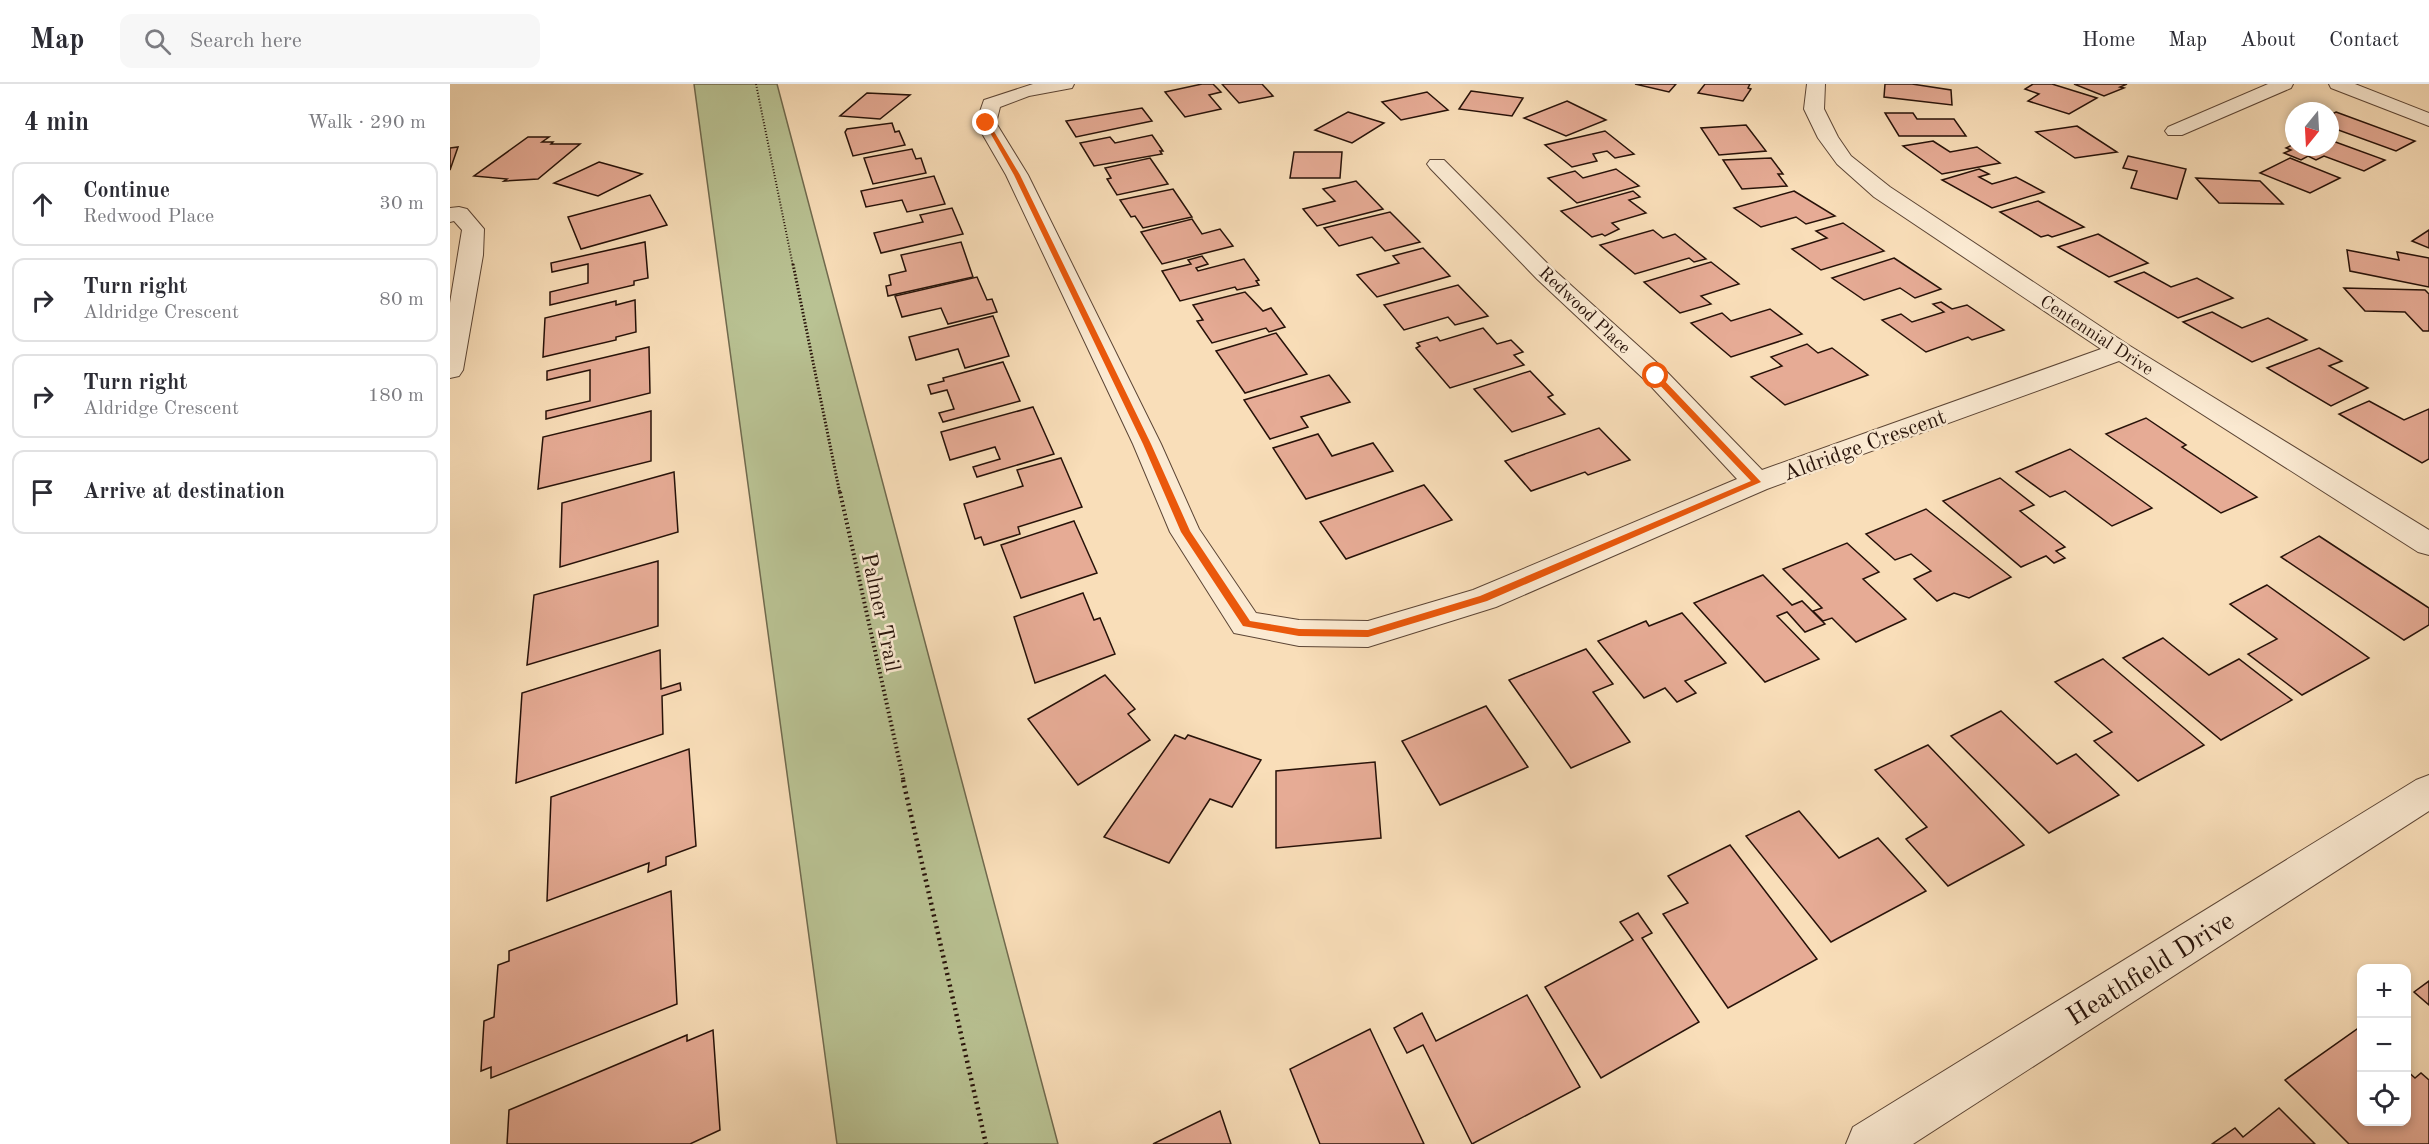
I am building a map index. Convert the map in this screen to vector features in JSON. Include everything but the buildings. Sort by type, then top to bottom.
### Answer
[{"type":"street","name":"Aldridge Crescent","points":[[1065,84],[1025,91],[991,104],[986,123],[1017,175],[1147,444],[1185,532],[1246,624],[1299,633],[1368,634],[1484,599],[1757,482],[2121,351]]},
{"type":"street","name":"Centennial Drive","points":[[1816,84],[1814,109],[1828,138],[1852,166],[1882,192],[2121,351],[2429,544]]},
{"type":"street","points":[[2175,131],[2284,84]]},
{"type":"street","points":[[2338,84],[2429,120]]},
{"type":"street","name":"Redwood Place","points":[[1437,164],[1545,274],[1656,376],[1757,482]]},
{"type":"street","points":[[450,215],[459,214],[473,230],[471,255],[450,370]]},
{"type":"street","name":"Heathfield Drive","points":[[1870,1144],[2429,792]]},
{"type":"path","name":"Palmer Trail","points":[[756,84],[859,586],[986,1144]]},
{"type":"green space","points":[[694,84],[777,84],[1058,1144],[837,1144]]},
{"type":"route","points":[[986,123],[1017,175],[1147,444],[1185,532],[1246,624],[1299,633],[1368,634],[1484,599],[1757,482],[1656,376]]}]
